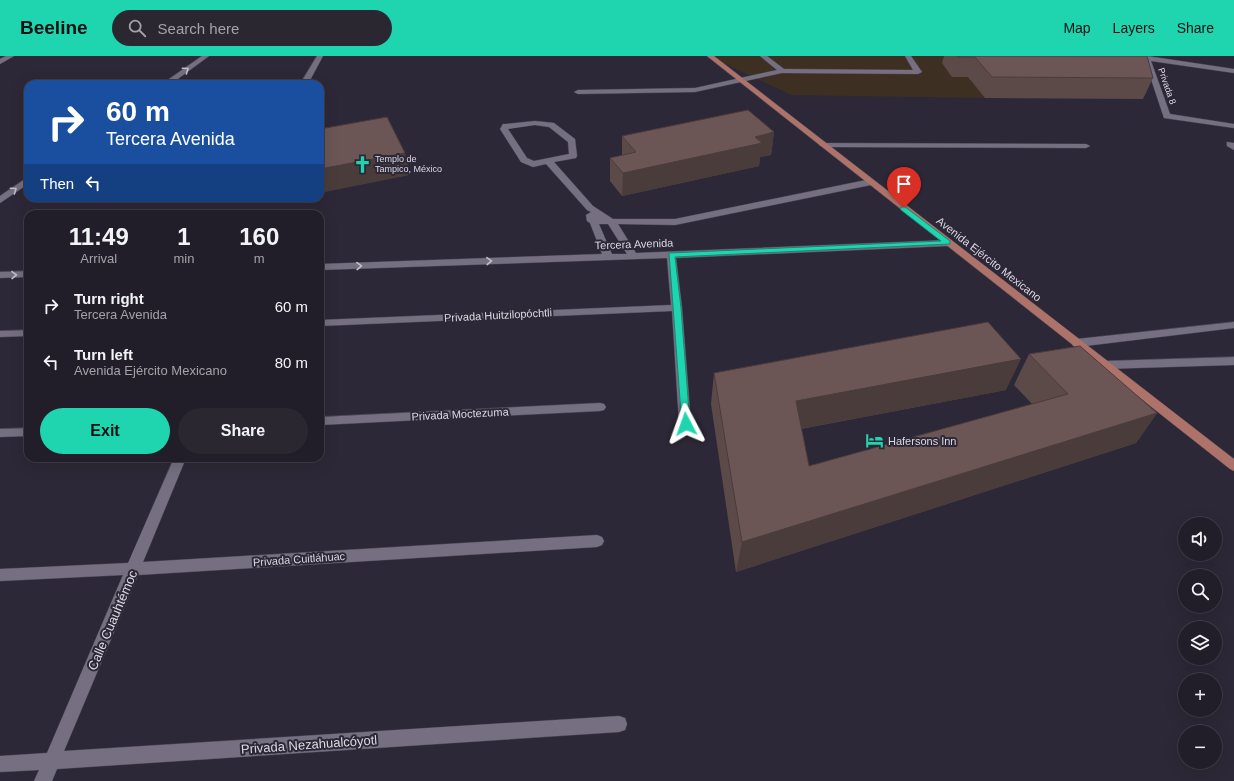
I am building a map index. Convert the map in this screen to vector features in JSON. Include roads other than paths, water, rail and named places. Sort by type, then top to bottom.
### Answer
[{"type":"main road","name":"Avenida Ejército Mexicano","points":[[710,56],[1234,466]]},
{"type":"street","points":[[0,62],[11,56]]},
{"type":"street","points":[[172,80],[206,56]]},
{"type":"street","points":[[306,80],[320,56]]},
{"type":"street","points":[[763,56],[782,71]]},
{"type":"street","points":[[578,92],[695,90],[739,79],[782,71],[918,72],[908,56]]},
{"type":"street","name":"Privada 8","points":[[1234,71],[1147,58],[1167,116],[1234,126]]},
{"type":"street","points":[[535,123],[551,125],[572,141],[573,156],[549,162],[533,164],[524,160],[504,129],[506,126],[535,123]]},
{"type":"street","points":[[823,145],[1086,146]]},
{"type":"street","points":[[549,162],[590,208],[611,220],[633,256]]},
{"type":"street","points":[[592,221],[611,220],[675,222],[871,182]]},
{"type":"street","points":[[0,200],[24,183]]},
{"type":"street","points":[[590,208],[592,221],[608,257]]},
{"type":"street","name":"Tercera Avenida","points":[[324,267],[671,255],[948,243]]},
{"type":"street","points":[[671,255],[677,308],[686,424]]},
{"type":"street","points":[[0,275],[24,274]]},
{"type":"street","name":"Privada Huitzilopóchtli","points":[[324,323],[677,308]]},
{"type":"street","points":[[1077,343],[1234,325]]},
{"type":"street","points":[[0,334],[24,333]]},
{"type":"street","points":[[1104,365],[1234,361]]},
{"type":"street","name":"Privada Moctezuma","points":[[324,421],[600,407]]},
{"type":"street","points":[[0,433],[24,432]]},
{"type":"street","name":"Calle Cuauhtémoc","points":[[43,781],[178,462]]},
{"type":"street","name":"Privada Cuitláhuac","points":[[0,575],[133,569],[597,540]]},
{"type":"street","name":"Privada Nezahualcóyotl","points":[[0,764],[619,724]]},
{"type":"place","name":"Templo de Tampico, México","points":[[362,164]]},
{"type":"place","name":"Hafersons Inn","points":[[875,441]]}]
